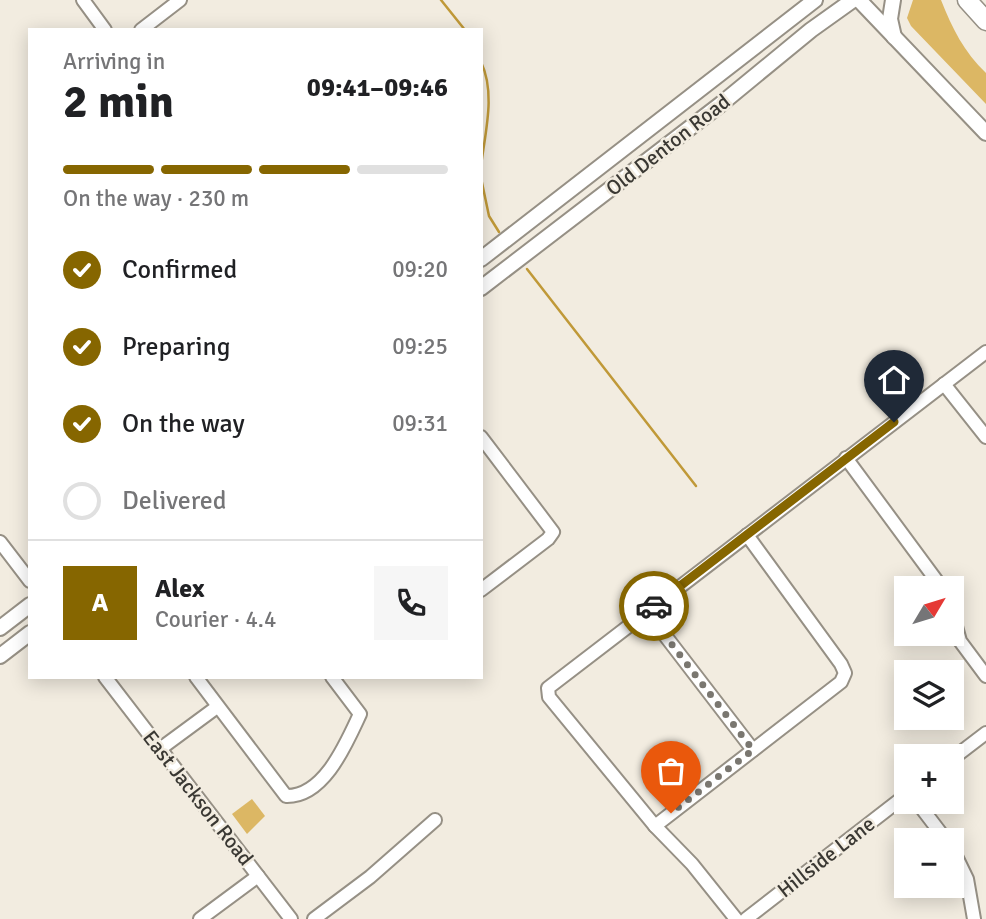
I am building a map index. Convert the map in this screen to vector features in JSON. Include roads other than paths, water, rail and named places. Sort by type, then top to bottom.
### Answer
[{"type":"highway","points":[[967,0],[986,22]]},
{"type":"main road","points":[[856,0],[986,133]]},
{"type":"main road","name":"Old Denton Road","points":[[483,286],[605,194],[811,30],[856,0]]},
{"type":"main road","points":[[893,0],[890,19],[894,38]]},
{"type":"main road","name":"Old Denton Road","points":[[483,257],[811,2]]},
{"type":"main road","points":[[706,86],[720,104]]},
{"type":"main road","points":[[590,175],[605,194]]},
{"type":"main road","points":[[0,628],[28,607]]},
{"type":"main road","points":[[0,656],[28,635]]},
{"type":"street","points":[[83,0],[104,28]]},
{"type":"street","points":[[144,28],[180,0]]},
{"type":"street","points":[[736,919],[692,864],[655,826],[547,691],[549,686],[986,352]]},
{"type":"street","points":[[944,384],[986,437]]},
{"type":"street","points":[[483,440],[553,532],[548,539],[483,588]]},
{"type":"street","points":[[846,458],[933,576]]},
{"type":"street","points":[[655,826],[841,682],[845,673],[747,535]]},
{"type":"street","points":[[0,542],[28,577]]},
{"type":"street","points":[[647,612],[753,750]]},
{"type":"street","points":[[964,646],[986,676]]},
{"type":"street","name":"East Jackson Road","points":[[107,679],[291,919]]},
{"type":"street","points":[[197,679],[286,796],[300,796],[316,784],[340,757],[360,714],[334,679]]},
{"type":"street","points":[[160,749],[217,707]]},
{"type":"street","points":[[964,750],[986,733]]},
{"type":"street","name":"Hillside Lane","points":[[746,919],[894,804]]},
{"type":"street","points":[[926,814],[937,828]]},
{"type":"street","points":[[314,919],[370,877],[435,820]]},
{"type":"street","points":[[964,873],[974,919]]},
{"type":"street","points":[[200,919],[258,876]]},
{"type":"waterway","points":[[441,0],[463,28]]},
{"type":"waterway","points":[[483,68],[489,100],[483,153]]},
{"type":"waterway","points":[[483,188],[489,216],[499,232]]},
{"type":"waterway","points":[[527,269],[696,486]]}]
